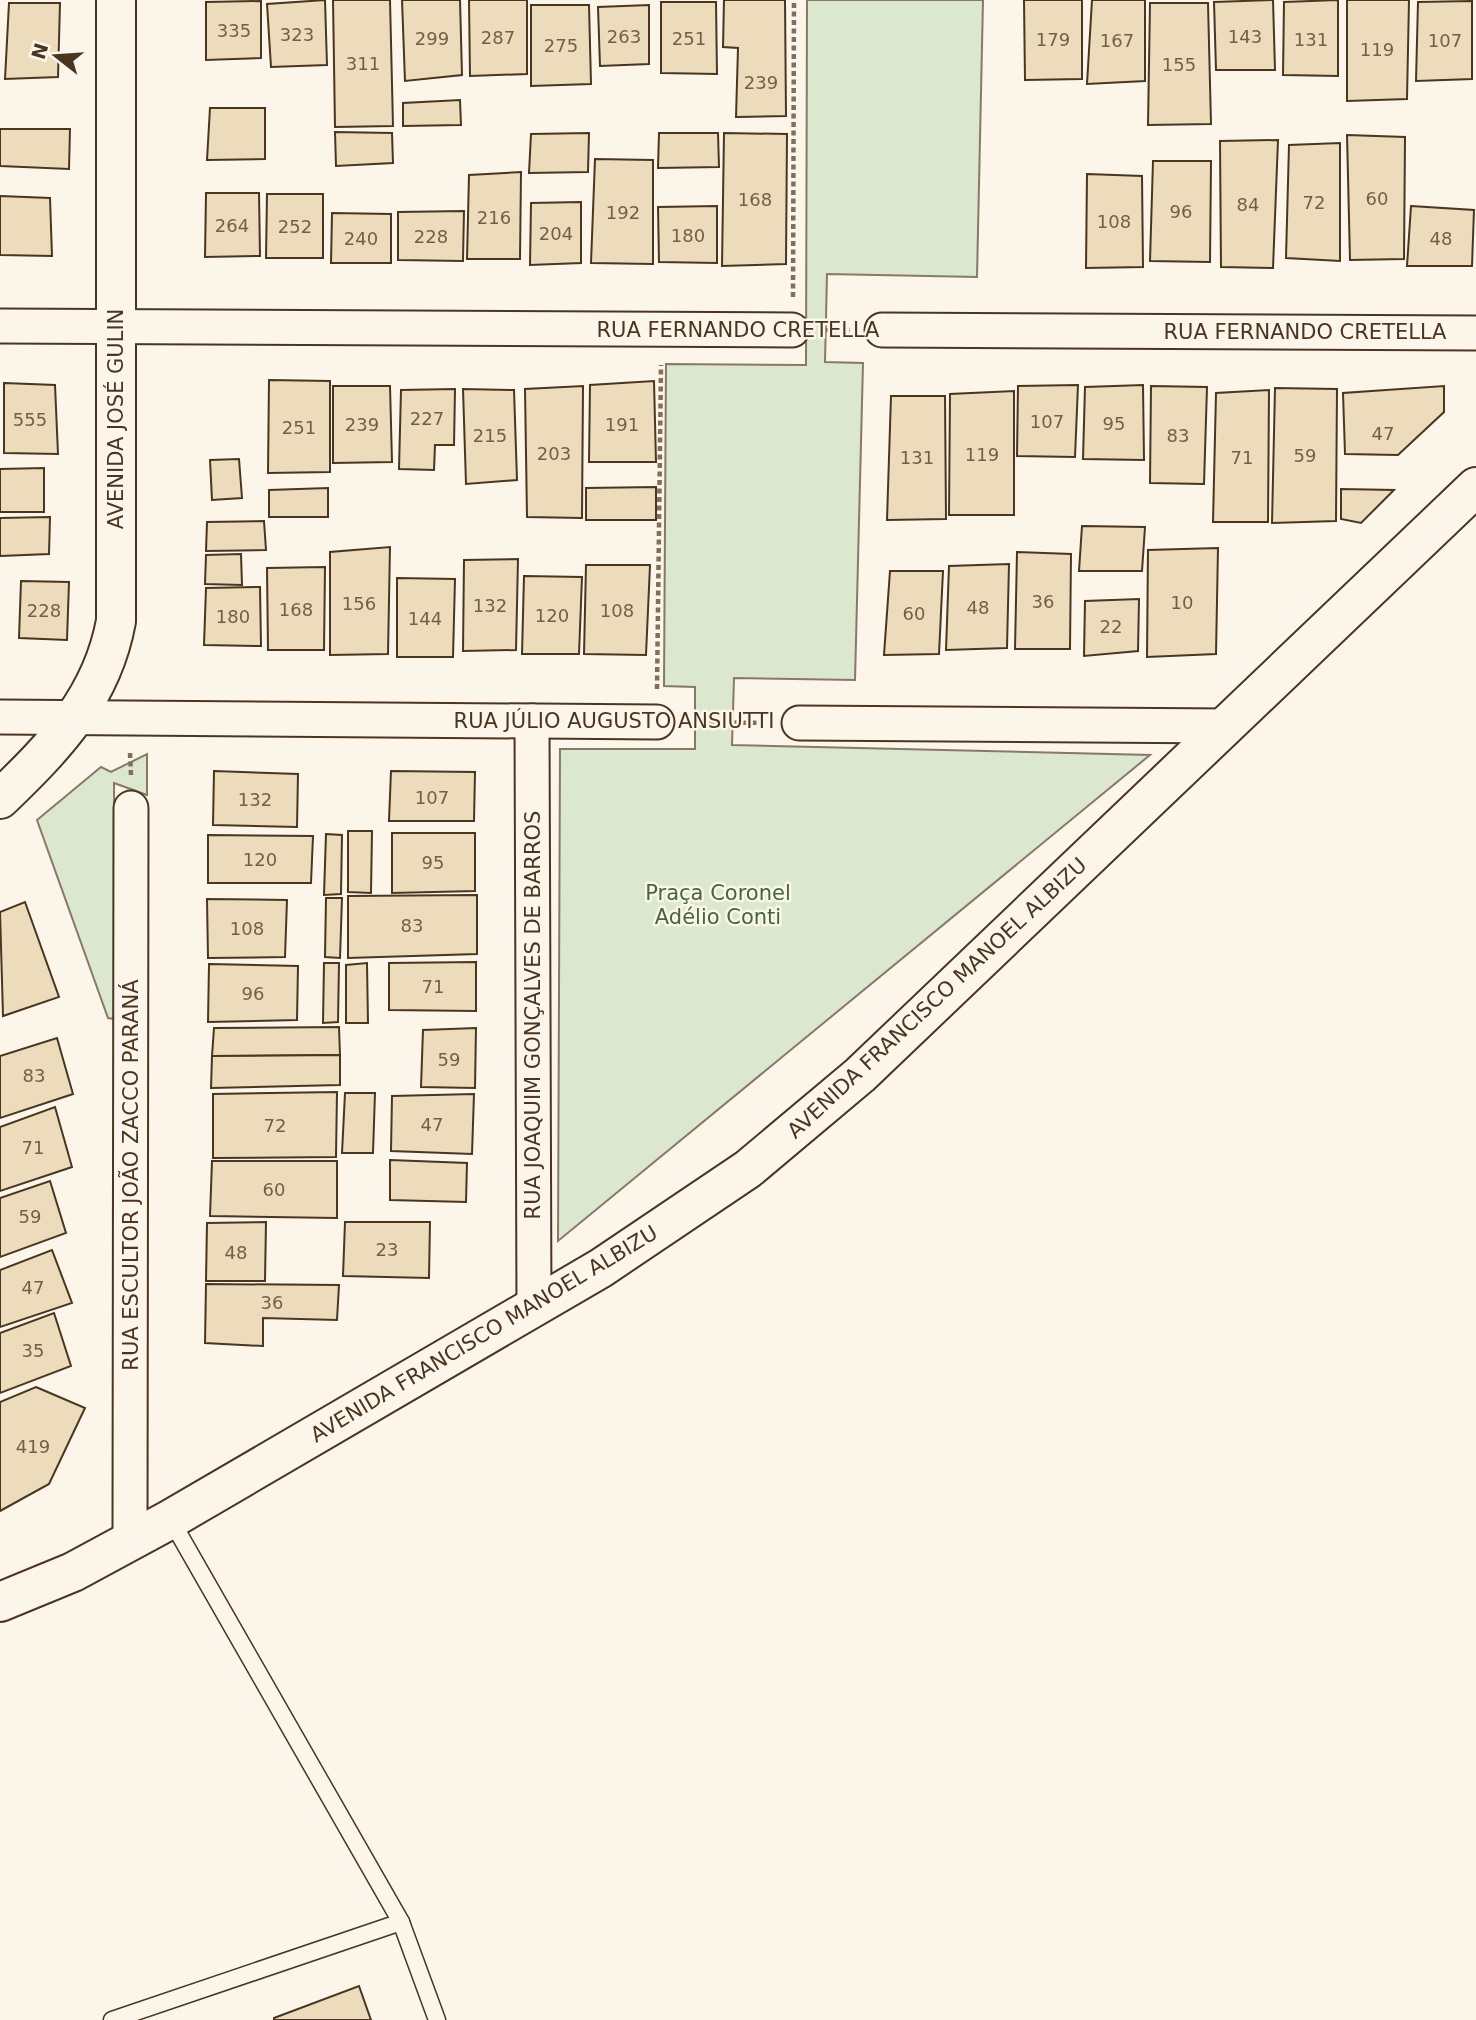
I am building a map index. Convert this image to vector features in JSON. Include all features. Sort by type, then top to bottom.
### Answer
[{"type":"street","name":"AVENIDA JOSÉ GULIN","points":[[0,799],[41,758],[97,686],[110,652],[116,621],[116,0]]},
{"type":"street","name":"RUA FERNANDO CRETELLA","points":[[0,326],[792,330]]},
{"type":"street","name":"RUA FERNANDO CRETELLA","points":[[882,330],[1476,333]]},
{"type":"street","name":"AVENIDA FRANCISCO MANOEL ALBIZU","points":[[0,1602],[72,1572],[171,1519],[534,1308],[677,1219],[808,1121],[1228,726],[1476,487]]},
{"type":"street","name":"RUA JÚLIO AUGUSTO ANSIUTTI","points":[[0,717],[657,722]]},
{"type":"street","name":"RUA JOAQUIM GONÇALVES DE BARROS","points":[[532,721],[534,1308]]},
{"type":"street","name":"RUA JÚLIO AUGUSTO ANSIUTTI","points":[[799,723],[1228,726]]},
{"type":"street","name":"RUA ESCULTOR JOÃO ZACCO PARANÁ","points":[[130,1541],[131,808]]},
{"type":"lane","points":[[171,1519],[401,1922],[437,2020]]},
{"type":"lane","points":[[112,2020],[401,1922]]},
{"type":"path","points":[[792,330],[794,0]]},
{"type":"path","points":[[657,722],[661,329]]},
{"type":"path","name":"RUA FERNANDO CRETELLA","points":[[792,330],[882,330]]},
{"type":"path","points":[[130,718],[131,808]]},
{"type":"path","name":"RUA JÚLIO AUGUSTO ANSIUTTI","points":[[657,722],[799,723]]},
{"type":"green space","name":"Praça Coronel Adélio Conti","points":[[807,0],[983,0],[977,277],[827,274],[825,362],[863,363],[855,680],[734,678],[732,745],[1150,755],[558,1241],[560,749],[695,749],[695,687],[664,686],[666,364],[806,365]]},
{"type":"green space","points":[[147,754],[147,795],[114,783],[115,1019],[108,1018],[37,820],[101,767],[111,772]]},
{"type":"building","points":[[325,0],[327,65],[271,67],[267,4]]},
{"type":"building","points":[[333,0],[390,0],[393,126],[335,127]]},
{"type":"building","points":[[402,0],[460,0],[462,75],[405,81]]},
{"type":"building","points":[[469,0],[527,0],[527,74],[470,76]]},
{"type":"building","points":[[724,0],[785,0],[786,116],[736,117],[738,48],[723,47]]},
{"type":"building","points":[[1024,0],[1082,0],[1082,79],[1025,80]]},
{"type":"building","points":[[1092,0],[1145,0],[1145,81],[1087,84]]},
{"type":"building","points":[[1273,0],[1275,70],[1216,70],[1214,2]]},
{"type":"building","points":[[1338,0],[1338,76],[1283,75],[1284,2]]},
{"type":"building","points":[[1347,0],[1409,0],[1407,99],[1347,101]]},
{"type":"building","points":[[261,1],[261,58],[206,60],[206,2]]},
{"type":"building","points":[[1472,1],[1472,79],[1416,81],[1418,2]]},
{"type":"building","points":[[661,2],[716,2],[717,74],[661,73]]},
{"type":"building","points":[[9,3],[60,3],[58,77],[5,79]]},
{"type":"building","points":[[1150,3],[1208,3],[1211,124],[1148,125]]},
{"type":"building","points":[[531,5],[589,5],[591,84],[531,86]]},
{"type":"building","points":[[649,5],[649,64],[600,66],[598,7]]},
{"type":"building","points":[[460,100],[461,125],[403,126],[403,103]]},
{"type":"building","points":[[210,108],[265,108],[265,159],[207,160]]},
{"type":"building","points":[[0,129],[70,129],[69,169],[0,166]]},
{"type":"building","points":[[335,132],[392,133],[393,163],[336,166]]},
{"type":"building","points":[[589,133],[588,172],[529,173],[531,134]]},
{"type":"building","points":[[659,133],[718,133],[719,167],[658,168]]},
{"type":"building","points":[[724,133],[787,134],[786,264],[722,266]]},
{"type":"building","points":[[1347,135],[1405,137],[1404,259],[1350,260]]},
{"type":"building","points":[[1278,140],[1273,268],[1221,267],[1220,141]]},
{"type":"building","points":[[1340,143],[1340,261],[1286,258],[1289,145]]},
{"type":"building","points":[[595,159],[653,160],[653,264],[591,263]]},
{"type":"building","points":[[1153,161],[1211,161],[1210,262],[1150,261]]},
{"type":"building","points":[[521,172],[520,259],[467,259],[469,175]]},
{"type":"building","points":[[1087,174],[1142,176],[1143,267],[1086,268]]},
{"type":"building","points":[[206,193],[259,193],[260,256],[205,257]]},
{"type":"building","points":[[267,194],[323,194],[323,258],[266,258]]},
{"type":"building","points":[[0,196],[50,198],[52,256],[0,255]]},
{"type":"building","points":[[581,202],[581,263],[530,265],[531,203]]},
{"type":"building","points":[[717,206],[717,263],[659,262],[658,207]]},
{"type":"building","points":[[1411,206],[1474,210],[1472,266],[1407,266]]},
{"type":"building","points":[[464,211],[463,261],[398,260],[398,212]]},
{"type":"building","points":[[332,213],[391,214],[391,263],[331,263]]},
{"type":"building","points":[[269,380],[330,381],[330,472],[268,473]]},
{"type":"building","points":[[654,381],[656,462],[589,462],[590,385]]},
{"type":"building","points":[[4,383],[55,385],[58,454],[4,453]]},
{"type":"building","points":[[1078,385],[1075,457],[1017,456],[1018,386]]},
{"type":"building","points":[[1143,385],[1144,460],[1083,459],[1085,387]]},
{"type":"building","points":[[333,386],[390,386],[392,462],[333,463]]},
{"type":"building","points":[[583,386],[582,518],[527,517],[525,389]]},
{"type":"building","points":[[1151,386],[1207,387],[1204,484],[1150,483]]},
{"type":"building","points":[[1444,386],[1444,412],[1398,455],[1345,454],[1343,393]]},
{"type":"building","points":[[1275,388],[1337,389],[1336,521],[1272,523]]},
{"type":"building","points":[[455,389],[454,445],[435,445],[434,470],[399,469],[401,390]]},
{"type":"building","points":[[463,389],[514,390],[517,480],[466,484]]},
{"type":"building","points":[[1269,390],[1268,522],[1213,522],[1216,393]]},
{"type":"building","points":[[1014,391],[1014,515],[949,515],[950,394]]},
{"type":"building","points":[[891,396],[945,396],[946,519],[887,520]]},
{"type":"building","points":[[239,459],[242,498],[212,500],[210,460]]},
{"type":"building","points":[[44,468],[44,512],[0,512],[0,469]]},
{"type":"building","points":[[656,487],[656,520],[586,520],[586,488]]},
{"type":"building","points":[[328,488],[328,517],[269,517],[269,490]]},
{"type":"building","points":[[1341,489],[1394,490],[1361,523],[1341,519]]},
{"type":"building","points":[[50,517],[49,554],[0,556],[0,518]]},
{"type":"building","points":[[264,521],[266,550],[206,551],[207,522]]},
{"type":"building","points":[[1082,526],[1145,527],[1142,571],[1079,571]]},
{"type":"building","points":[[390,547],[388,654],[330,655],[330,552]]},
{"type":"building","points":[[1218,548],[1216,654],[1147,657],[1148,550]]},
{"type":"building","points":[[1017,552],[1071,554],[1070,649],[1015,649]]},
{"type":"building","points":[[241,554],[242,585],[205,584],[206,555]]},
{"type":"building","points":[[518,559],[516,650],[463,651],[464,560]]},
{"type":"building","points":[[1009,564],[1007,648],[946,650],[949,566]]},
{"type":"building","points":[[586,565],[650,565],[646,655],[584,654]]},
{"type":"building","points":[[325,567],[324,650],[268,650],[267,568]]},
{"type":"building","points":[[890,571],[943,571],[939,654],[884,655]]},
{"type":"building","points":[[524,576],[582,577],[579,654],[522,654]]},
{"type":"building","points":[[397,578],[455,579],[453,657],[397,657]]},
{"type":"building","points":[[21,581],[69,582],[67,640],[19,638]]},
{"type":"building","points":[[260,587],[261,646],[204,645],[206,588]]},
{"type":"building","points":[[1139,599],[1138,651],[1084,656],[1085,601]]},
{"type":"building","points":[[214,771],[298,774],[297,827],[213,825]]},
{"type":"building","points":[[391,771],[475,772],[474,821],[389,821]]},
{"type":"building","points":[[348,831],[372,831],[371,893],[348,892]]},
{"type":"building","points":[[392,833],[475,833],[475,891],[392,893]]},
{"type":"building","points":[[326,834],[342,835],[341,894],[324,895]]},
{"type":"building","points":[[208,835],[313,836],[311,883],[208,883]]},
{"type":"building","points":[[477,895],[477,954],[348,958],[348,896]]},
{"type":"building","points":[[326,898],[342,898],[340,958],[325,957]]},
{"type":"building","points":[[207,899],[287,900],[285,957],[208,958]]},
{"type":"building","points":[[25,902],[59,997],[3,1016],[0,912]]},
{"type":"building","points":[[476,962],[476,1011],[389,1010],[389,963]]},
{"type":"building","points":[[324,963],[339,963],[338,1022],[323,1023]]},
{"type":"building","points":[[367,963],[368,1023],[346,1023],[346,965]]},
{"type":"building","points":[[209,964],[298,966],[297,1020],[208,1022]]},
{"type":"building","points":[[339,1027],[340,1055],[212,1056],[214,1028]]},
{"type":"building","points":[[476,1028],[475,1088],[421,1087],[423,1030]]},
{"type":"building","points":[[57,1038],[73,1094],[0,1118],[0,1056]]},
{"type":"building","points":[[340,1055],[340,1085],[211,1088],[212,1056]]},
{"type":"building","points":[[337,1092],[336,1157],[213,1158],[213,1094]]},
{"type":"building","points":[[345,1093],[375,1093],[373,1153],[342,1153]]},
{"type":"building","points":[[474,1094],[472,1154],[391,1151],[392,1096]]},
{"type":"building","points":[[55,1107],[72,1167],[0,1191],[0,1127]]},
{"type":"building","points":[[390,1160],[467,1163],[466,1202],[390,1200]]},
{"type":"building","points":[[212,1161],[337,1161],[337,1218],[210,1216]]},
{"type":"building","points":[[50,1181],[66,1233],[0,1257],[0,1198]]},
{"type":"building","points":[[266,1222],[265,1281],[206,1281],[207,1223]]},
{"type":"building","points":[[345,1222],[430,1222],[429,1278],[343,1276]]},
{"type":"building","points":[[52,1250],[72,1303],[0,1327],[0,1270]]},
{"type":"building","points":[[206,1284],[339,1285],[337,1320],[263,1318],[263,1346],[205,1343]]},
{"type":"building","points":[[54,1313],[71,1366],[0,1393],[0,1333]]},
{"type":"building","points":[[36,1387],[85,1408],[49,1484],[0,1511],[0,1402]]},
{"type":"building","points":[[359,1986],[371,2020],[274,2020],[274,2018]]}]
